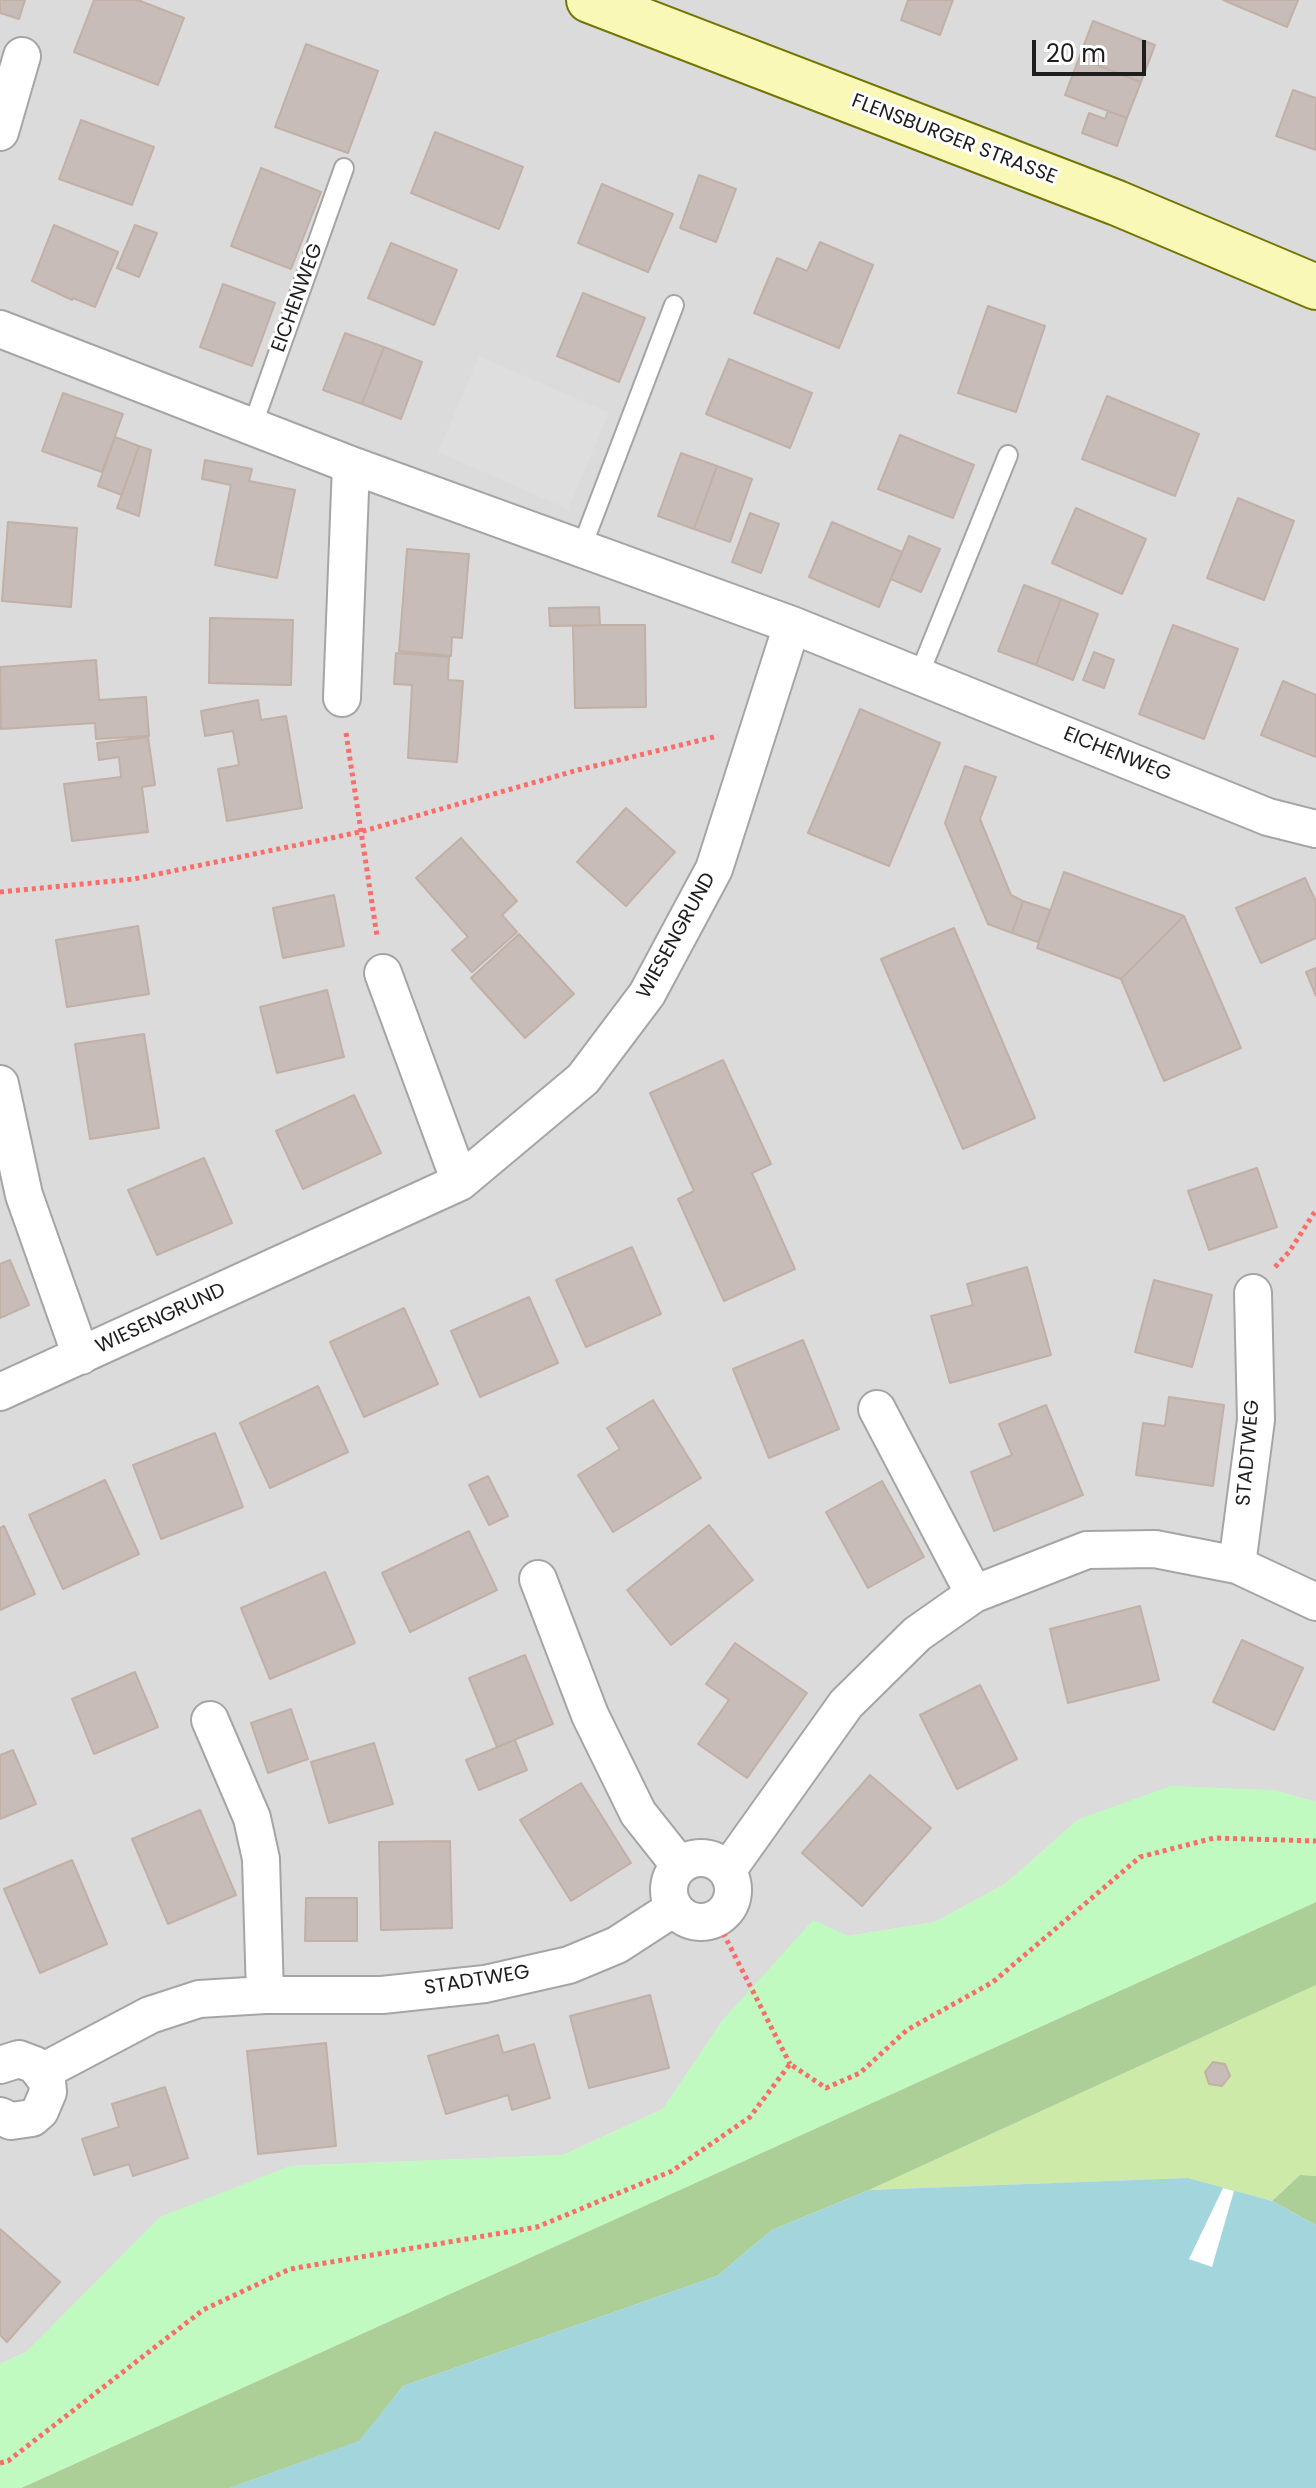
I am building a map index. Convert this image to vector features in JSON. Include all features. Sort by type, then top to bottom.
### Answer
[{"type":"street","name":"FLENSBURGER STRASSE","points":[[589,0],[1117,203],[1316,287]]},
{"type":"street","points":[[0,132],[22,56]]},
{"type":"street","name":"EICHENWEG","points":[[0,329],[351,465],[792,625],[1268,817],[1316,829]]},
{"type":"street","points":[[342,698],[351,465]]},
{"type":"street","name":"WIESENGRUND","points":[[0,1392],[460,1182],[583,1079],[647,994],[714,869],[792,625]]},
{"type":"street","points":[[383,973],[460,1182]]},
{"type":"street","name":"WIESENGRUND","points":[[0,1084],[24,1195],[81,1356]]},
{"type":"street","name":"STADTWEG","points":[[1237,1565],[1256,1420],[1253,1293]]},
{"type":"street","points":[[877,1409],[974,1594]]},
{"type":"street","points":[[727,1871],[846,1704],[917,1634],[974,1594],[1087,1550],[1155,1549],[1237,1565],[1316,1602]]},
{"type":"street","points":[[538,1579],[590,1715],[638,1813],[680,1866]]},
{"type":"street","points":[[210,1720],[252,1818],[261,1859],[265,1995]]},
{"type":"street","points":[[709,1859],[727,1871],[732,1881],[731,1903],[716,1919],[698,1922],[680,1915],[674,1908],[670,1899],[670,1881],[680,1866],[689,1861],[709,1859]]},
{"type":"street","name":"STADTWEG","points":[[42,2072],[150,2015],[199,1999],[265,1995],[382,1995],[485,1984],[569,1965],[617,1945],[674,1908]]},
{"type":"street","points":[[0,2116],[21,2121],[40,2111],[48,2092],[47,2081],[35,2065],[19,2059],[1,2063]]},
{"type":"lane","name":"EICHENWEG","points":[[252,427],[344,168]]},
{"type":"lane","points":[[581,549],[674,305]]},
{"type":"lane","points":[[919,675],[1008,455]]},
{"type":"path","points":[[342,698],[383,973]]},
{"type":"path","points":[[0,892],[134,879],[360,832],[578,770],[732,732],[759,735]]},
{"type":"path","points":[[1253,1293],[1289,1252],[1316,1210]]},
{"type":"path","points":[[716,1919],[790,2064],[826,2088],[860,2073],[907,2030],[993,1982],[1140,1857],[1214,1838],[1316,1841]]},
{"type":"path","points":[[0,2463],[29,2445],[203,2310],[290,2269],[537,2227],[672,2171],[750,2117],[790,2064]]},
{"type":"shaded area","points":[[0,0],[1316,0],[1316,1802],[1273,1790],[1079,1819],[1005,1884],[935,1922],[848,1936],[764,1977],[722,2021],[663,2109],[563,2155],[290,2166],[26,2352],[0,2364]]},
{"type":"shaded area","points":[[479,356],[609,413],[568,509],[438,452]]},
{"type":"green space","points":[[1171,1786],[1273,1790],[1316,1802],[1316,1902],[21,2488],[0,2488],[0,2364],[26,2352],[160,2217],[290,2166],[563,2155],[663,2109],[722,2021],[813,1920],[848,1936],[935,1922],[1005,1884],[1079,1819]]},
{"type":"green space","points":[[1316,1902],[1316,1985],[869,2190],[772,2230],[717,2276],[403,2386],[360,2441],[230,2488],[21,2488]]},
{"type":"green space","points":[[1316,1985],[1316,2176],[1300,2175],[1272,2201],[1188,2178],[869,2190]]},
{"type":"green space","points":[[1300,2175],[1316,2176],[1316,2225],[1272,2201]]},
{"type":"water","points":[[1188,2178],[1272,2201],[1316,2225],[1316,2488],[230,2488],[359,2441],[403,2386],[717,2276],[772,2230],[869,2190]]},
{"type":"pier","points":[[1223,2188],[1234,2191],[1212,2267],[1189,2259]]},
{"type":"building","points":[[0,0],[25,0],[19,19],[0,13]]},
{"type":"building","points":[[94,0],[138,0],[184,18],[158,85],[74,52]]},
{"type":"building","points":[[908,0],[953,0],[940,35],[901,20]]},
{"type":"building","points":[[1223,0],[1298,0],[1287,27]]},
{"type":"building","points":[[1093,21],[1155,45],[1141,82],[1079,58]]},
{"type":"building","points":[[306,44],[378,71],[348,153],[275,127]]},
{"type":"building","points":[[1079,58],[1141,82],[1127,118],[1065,95]]},
{"type":"building","points":[[1293,90],[1316,98],[1316,150],[1276,136]]},
{"type":"building","points":[[1108,111],[1127,118],[1117,146],[1082,133],[1089,113],[1105,119]]},
{"type":"building","points":[[81,120],[154,147],[132,205],[59,179]]},
{"type":"building","points":[[435,132],[523,167],[499,229],[411,193]]},
{"type":"building","points":[[261,168],[321,192],[291,269],[231,246]]},
{"type":"building","points":[[699,175],[736,189],[716,242],[680,228]]},
{"type":"building","points":[[602,184],[673,214],[648,272],[578,243]]},
{"type":"building","points":[[54,225],[118,252],[95,307],[32,281]]},
{"type":"building","points":[[135,225],[157,233],[139,277],[117,268]]},
{"type":"building","points":[[820,242],[873,265],[839,348],[754,313],[777,258],[807,271]]},
{"type":"building","points":[[391,243],[457,270],[434,325],[368,298]]},
{"type":"building","points":[[223,284],[275,303],[252,366],[200,347]]},
{"type":"building","points":[[583,293],[645,318],[619,382],[557,356]]},
{"type":"building","points":[[988,306],[1045,326],[1016,412],[958,393]]},
{"type":"building","points":[[345,333],[384,347],[362,404],[323,390]]},
{"type":"building","points":[[384,347],[422,362],[401,419],[362,404]]},
{"type":"building","points":[[729,359],[812,393],[790,448],[706,414]]},
{"type":"building","points":[[63,393],[123,414],[102,472],[42,451]]},
{"type":"building","points":[[1107,396],[1199,434],[1175,496],[1082,459]]},
{"type":"building","points":[[900,435],[974,465],[953,518],[878,489]]},
{"type":"building","points":[[115,437],[139,446],[122,495],[98,486]]},
{"type":"building","points":[[139,446],[151,450],[139,516],[117,508]]},
{"type":"building","points":[[681,453],[717,466],[694,529],[658,516]]},
{"type":"building","points":[[205,460],[252,469],[249,481],[295,490],[277,578],[215,565],[231,485],[202,479]]},
{"type":"building","points":[[717,466],[752,479],[730,542],[694,529]]},
{"type":"building","points":[[1238,498],[1294,521],[1264,600],[1207,578]]},
{"type":"building","points":[[1076,508],[1146,539],[1122,594],[1052,563]]},
{"type":"building","points":[[750,513],[779,524],[761,573],[732,562]]},
{"type":"building","points":[[8,522],[77,528],[71,607],[2,601]]},
{"type":"building","points":[[832,522],[902,552],[879,607],[809,577]]},
{"type":"building","points":[[909,536],[940,549],[921,592],[891,579]]},
{"type":"building","points":[[407,549],[469,554],[462,638],[452,637],[451,656],[399,651]]},
{"type":"building","points":[[1024,585],[1061,599],[1036,665],[998,651]]},
{"type":"building","points":[[1061,599],[1098,614],[1073,680],[1036,665]]},
{"type":"building","points":[[599,607],[600,625],[550,626],[549,608]]},
{"type":"building","points":[[210,618],[293,620],[291,685],[209,683]]},
{"type":"building","points":[[645,625],[646,707],[575,708],[573,626]]},
{"type":"building","points":[[1173,625],[1238,649],[1204,739],[1139,714]]},
{"type":"building","points":[[1094,652],[1114,660],[1104,688],[1083,680]]},
{"type":"building","points":[[396,653],[449,657],[448,680],[463,681],[457,762],[408,758],[412,685],[394,684]]},
{"type":"building","points":[[96,660],[99,700],[146,697],[149,736],[96,739],[95,723],[1,729],[0,667]]},
{"type":"building","points":[[1283,681],[1316,695],[1316,757],[1261,735]]},
{"type":"building","points":[[258,700],[261,720],[286,716],[302,808],[227,821],[218,769],[239,765],[233,731],[205,736],[201,711]]},
{"type":"building","points":[[860,709],[940,743],[889,866],[808,833]]},
{"type":"building","points":[[148,737],[155,785],[142,787],[148,832],[72,841],[64,784],[121,777],[119,757],[99,760],[97,743]]},
{"type":"building","points":[[965,766],[996,777],[980,819],[1011,895],[1023,901],[1012,933],[988,924],[945,823]]},
{"type":"building","points":[[626,808],[675,852],[626,906],[577,862]]},
{"type":"building","points":[[461,838],[517,901],[502,915],[517,932],[472,972],[452,950],[468,937],[416,878]]},
{"type":"building","points":[[1064,872],[1184,916],[1121,979],[1037,948]]},
{"type":"building","points":[[1305,878],[1316,902],[1316,938],[1261,963],[1236,908]]},
{"type":"building","points":[[334,895],[344,946],[283,958],[273,908]]},
{"type":"building","points":[[1023,901],[1050,910],[1038,942],[1012,933]]},
{"type":"building","points":[[1184,916],[1241,1048],[1164,1081],[1121,979]]},
{"type":"building","points":[[138,926],[149,994],[67,1007],[56,940]]},
{"type":"building","points":[[954,928],[1035,1118],[963,1149],[881,959]]},
{"type":"building","points":[[519,934],[574,994],[525,1038],[471,978]]},
{"type":"building","points":[[1316,968],[1316,996],[1306,972]]},
{"type":"building","points":[[327,990],[344,1057],[277,1073],[260,1007]]},
{"type":"building","points":[[144,1034],[159,1128],[90,1139],[75,1044]]},
{"type":"building","points":[[723,1060],[771,1164],[752,1173],[795,1269],[724,1301],[678,1199],[694,1191],[650,1093]]},
{"type":"building","points":[[354,1095],[381,1153],[303,1189],[276,1131]]},
{"type":"building","points":[[204,1158],[232,1223],[157,1255],[128,1190]]},
{"type":"building","points":[[1257,1168],[1277,1227],[1209,1250],[1188,1191]]},
{"type":"building","points":[[632,1247],[661,1314],[586,1347],[556,1280]]},
{"type":"building","points":[[10,1260],[29,1305],[0,1318],[0,1264]]},
{"type":"building","points":[[1027,1267],[1051,1355],[950,1383],[931,1316],[973,1305],[967,1284]]},
{"type":"building","points":[[1154,1280],[1212,1295],[1192,1367],[1135,1352]]},
{"type":"building","points":[[529,1297],[558,1363],[480,1397],[451,1331]]},
{"type":"building","points":[[404,1308],[438,1384],[364,1417],[330,1342]]},
{"type":"building","points":[[803,1340],[839,1429],[769,1458],[733,1369]]},
{"type":"building","points":[[318,1386],[348,1452],[270,1488],[240,1423]]},
{"type":"building","points":[[1169,1397],[1224,1405],[1213,1486],[1136,1475],[1143,1423],[1165,1426]]},
{"type":"building","points":[[653,1400],[701,1478],[613,1532],[578,1475],[620,1449],[607,1428]]},
{"type":"building","points":[[1046,1405],[1083,1495],[994,1531],[971,1472],[1012,1455],[999,1424]]},
{"type":"building","points":[[215,1433],[243,1507],[161,1539],[133,1465]]},
{"type":"building","points":[[488,1476],[508,1516],[489,1525],[469,1485]]},
{"type":"building","points":[[105,1480],[139,1554],[63,1589],[29,1515]]},
{"type":"building","points":[[882,1481],[924,1557],[868,1588],[826,1512]]},
{"type":"building","points":[[709,1525],[753,1580],[671,1645],[627,1590]]},
{"type":"building","points":[[4,1526],[35,1594],[0,1610],[0,1528]]},
{"type":"building","points":[[469,1531],[497,1590],[410,1632],[382,1573]]},
{"type":"building","points":[[325,1572],[355,1643],[270,1679],[241,1608]]},
{"type":"building","points":[[1140,1606],[1159,1680],[1068,1703],[1050,1629]]},
{"type":"building","points":[[1242,1640],[1303,1668],[1274,1730],[1213,1702]]},
{"type":"building","points":[[735,1643],[807,1693],[747,1778],[698,1744],[729,1700],[706,1684]]},
{"type":"building","points":[[525,1655],[553,1724],[497,1747],[469,1678]]},
{"type":"building","points":[[135,1672],[158,1727],[94,1754],[72,1699]]},
{"type":"building","points":[[980,1685],[1017,1759],[957,1789],[920,1715]]},
{"type":"building","points":[[291,1709],[308,1759],[268,1773],[251,1723]]},
{"type":"building","points":[[515,1740],[527,1770],[479,1790],[466,1760]]},
{"type":"building","points":[[374,1743],[393,1804],[329,1823],[311,1762]]},
{"type":"building","points":[[13,1750],[36,1804],[0,1819],[0,1755]]},
{"type":"building","points":[[870,1775],[931,1828],[862,1906],[802,1853]]},
{"type":"building","points":[[581,1783],[631,1863],[571,1901],[520,1820]]},
{"type":"building","points":[[200,1810],[236,1895],[168,1924],[132,1839]]},
{"type":"building","points":[[450,1841],[452,1928],[381,1930],[379,1842]]},
{"type":"building","points":[[72,1860],[107,1944],[40,1973],[4,1889]]},
{"type":"building","points":[[306,1898],[357,1898],[357,1941],[305,1941]]},
{"type":"building","points":[[650,1995],[669,2068],[589,2088],[570,2016]]},
{"type":"building","points":[[498,2035],[503,2053],[534,2044],[550,2098],[512,2110],[508,2095],[446,2114],[428,2056]]},
{"type":"building","points":[[326,2043],[336,2146],[258,2154],[247,2051]]},
{"type":"building","points":[[1213,2062],[1225,2064],[1230,2076],[1222,2086],[1209,2084],[1205,2072]]},
{"type":"building","points":[[165,2087],[188,2158],[133,2176],[129,2164],[94,2175],[82,2139],[119,2127],[112,2104]]},
{"type":"building","points":[[0,2229],[60,2282],[7,2342],[0,2335]]}]
